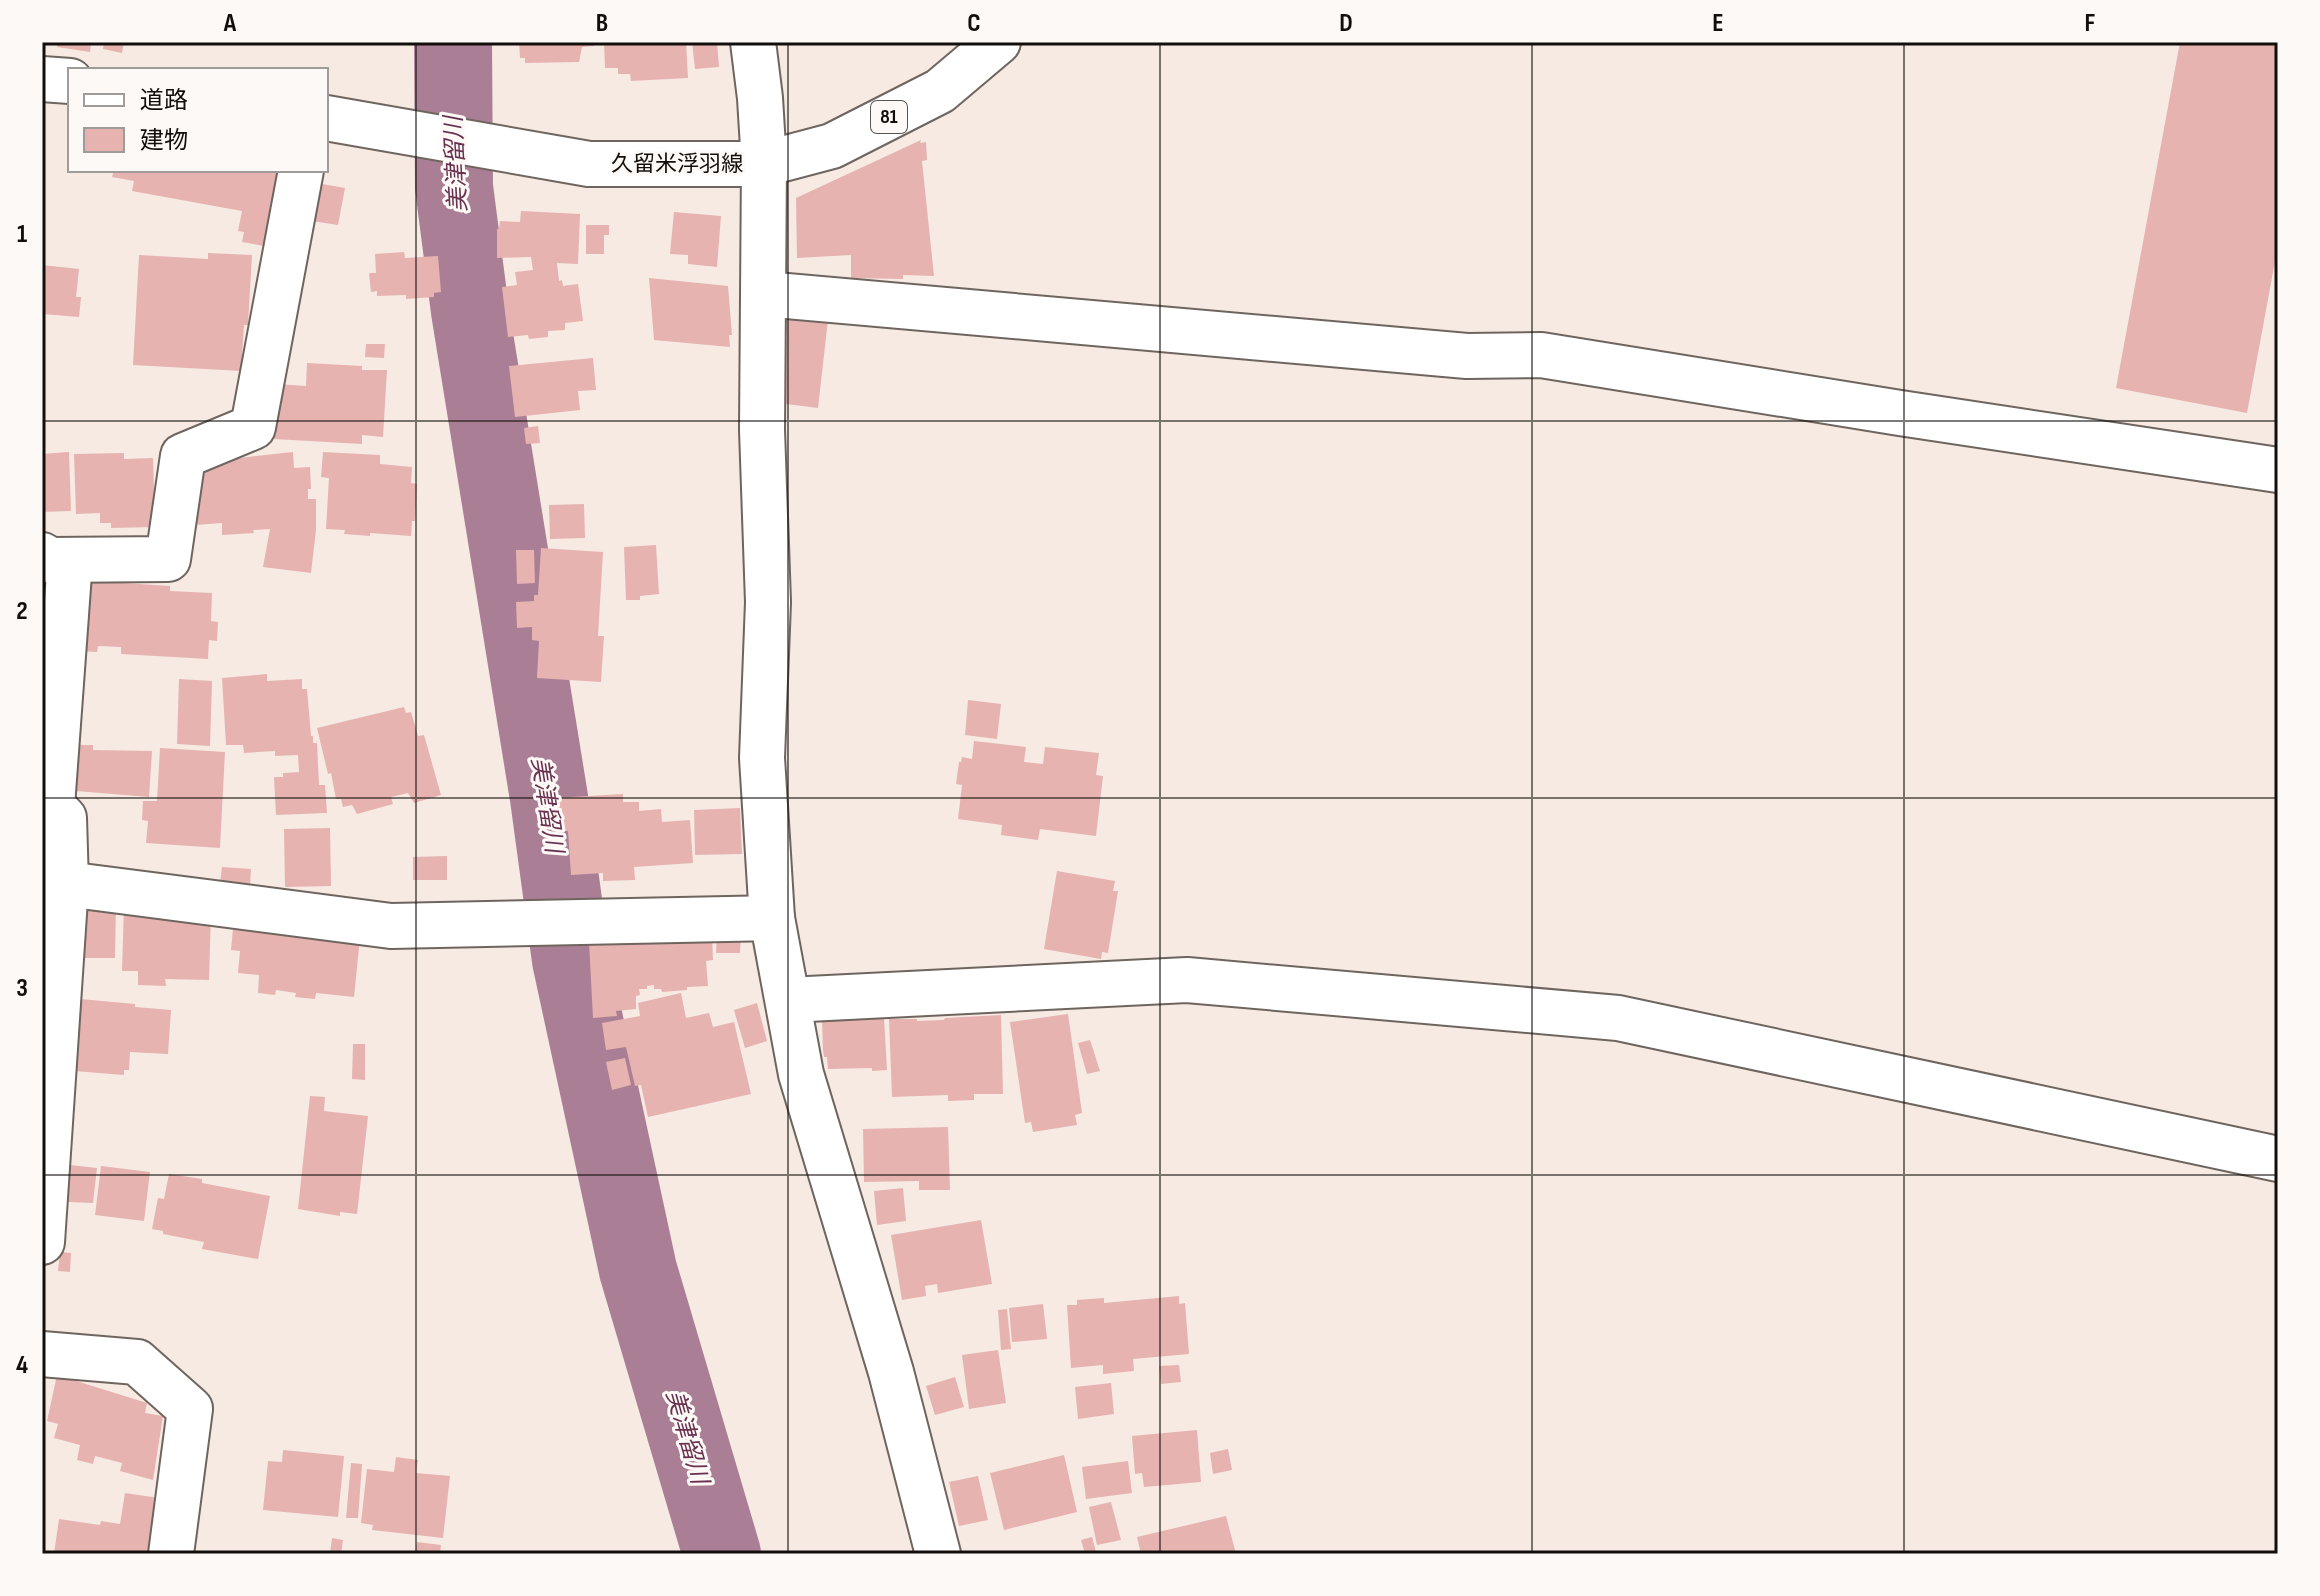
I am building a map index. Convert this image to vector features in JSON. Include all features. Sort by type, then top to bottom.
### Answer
[{"type":"street","points":[[753,42],[764,164],[762,430],[768,602],[762,758],[772,918],[801,1074],[891,1372],[938,1554]]},
{"type":"street","name":"久留米浮羽線","points":[[328,118],[589,164],[764,164],[832,146],[940,91],[998,42]]},
{"type":"street","points":[[42,79],[68,81]]},
{"type":"street","points":[[42,1242],[66,884],[64,818],[47,800],[56,557],[168,559],[183,456],[253,427],[301,172]]},
{"type":"street","points":[[764,294],[1467,356],[1541,355],[2278,470]]},
{"type":"street","points":[[66,884],[391,926],[772,918]]},
{"type":"street","points":[[788,1000],[1187,980],[1618,1018],[2278,1159]]},
{"type":"street","points":[[42,1354],[137,1362],[190,1409],[171,1554]]},
{"type":"building","points":[[58,42],[91,42],[90,52],[57,47]]},
{"type":"building","points":[[104,42],[124,42],[122,53],[103,49]]},
{"type":"building","points":[[519,42],[593,42],[594,46],[582,47],[579,62],[525,63],[525,58],[520,58]]},
{"type":"building","points":[[604,42],[686,42],[688,78],[631,81],[630,74],[618,74],[618,68],[605,68]]},
{"type":"building","points":[[692,42],[717,42],[719,67],[695,69]]},
{"type":"building","points":[[2180,42],[2278,42],[2278,245],[2247,413],[2116,388]]},
{"type":"building","points":[[921,140],[920,143],[926,142],[927,160],[922,161],[934,276],[851,278],[851,255],[797,258],[796,198]]},
{"type":"building","points":[[113,172],[279,172],[264,246],[242,242],[244,232],[238,231],[242,211],[132,191],[134,181],[112,177]]},
{"type":"building","points":[[311,182],[345,188],[338,225],[305,220]]},
{"type":"building","points":[[521,211],[580,214],[578,264],[557,263],[559,281],[562,280],[563,286],[578,284],[583,321],[565,323],[565,330],[548,331],[548,337],[508,337],[502,287],[517,285],[515,272],[533,270],[531,257],[497,258],[497,229],[500,221],[520,222]]},
{"type":"building","points":[[674,212],[721,216],[717,267],[688,264],[688,255],[670,254]]},
{"type":"building","points":[[586,225],[609,225],[609,235],[604,235],[604,254],[586,254]]},
{"type":"building","points":[[404,252],[405,258],[438,256],[441,292],[434,293],[434,297],[406,299],[406,295],[377,296],[377,291],[371,292],[369,273],[376,273],[375,254]]},
{"type":"building","points":[[208,253],[252,255],[248,325],[244,325],[241,371],[133,365],[139,255],[208,259]]},
{"type":"building","points":[[42,265],[79,269],[76,297],[81,297],[79,317],[42,314]]},
{"type":"building","points":[[649,278],[728,286],[730,347],[654,340]]},
{"type":"building","points":[[786,298],[830,302],[818,408],[779,403],[787,335],[782,335]]},
{"type":"building","points":[[366,344],[385,344],[384,358],[365,357]]},
{"type":"building","points":[[593,358],[596,390],[578,391],[580,410],[515,417],[509,366]]},
{"type":"building","points":[[307,363],[387,370],[383,437],[362,435],[362,444],[274,439],[277,384],[306,386]]},
{"type":"building","points":[[538,426],[540,443],[526,444],[524,428]]},
{"type":"building","points":[[69,452],[71,511],[42,512],[42,454]]},
{"type":"building","points":[[293,452],[294,468],[310,467],[308,499],[316,499],[311,573],[263,567],[270,529],[222,535],[222,523],[195,525],[195,466],[239,456]]},
{"type":"building","points":[[323,452],[380,455],[380,464],[412,467],[411,483],[417,484],[411,536],[344,534],[345,530],[326,529],[329,478],[321,477]]},
{"type":"building","points":[[124,453],[124,459],[153,458],[155,527],[111,528],[111,523],[100,523],[100,513],[76,514],[74,454]]},
{"type":"building","points":[[584,504],[585,538],[550,539],[549,505]]},
{"type":"building","points":[[656,545],[659,594],[640,596],[640,600],[626,600],[624,547]]},
{"type":"building","points":[[541,548],[603,552],[598,636],[604,636],[601,682],[537,678],[539,641],[532,640],[532,627],[517,628],[516,602],[534,601],[534,595],[538,595]]},
{"type":"building","points":[[516,550],[534,550],[535,583],[517,584]]},
{"type":"building","points":[[78,580],[170,586],[170,591],[212,593],[211,621],[218,622],[217,641],[209,640],[208,659],[121,654],[121,647],[98,646],[97,652],[79,651]]},
{"type":"building","points":[[267,674],[267,681],[302,679],[302,689],[307,689],[311,736],[313,743],[317,743],[319,785],[325,785],[327,813],[276,815],[274,777],[299,772],[298,755],[275,756],[275,751],[244,753],[243,745],[226,745],[222,678]]},
{"type":"building","points":[[179,679],[212,681],[210,746],[177,744]]},
{"type":"building","points":[[968,700],[1001,704],[997,739],[965,735]]},
{"type":"building","points":[[404,707],[406,713],[411,712],[418,736],[424,735],[441,795],[414,803],[408,793],[391,797],[393,804],[357,814],[352,805],[343,807],[341,799],[336,799],[317,728]]},
{"type":"building","points":[[974,741],[1026,747],[1024,762],[1043,764],[1045,747],[1099,753],[1096,775],[1103,776],[1096,836],[1040,829],[1038,840],[1001,835],[1002,825],[958,819],[962,785],[956,784],[959,762],[962,757],[972,759]]},
{"type":"building","points":[[71,745],[93,745],[93,750],[152,751],[149,797],[76,791],[70,778]]},
{"type":"building","points":[[160,748],[225,752],[220,848],[146,843],[148,821],[142,820],[143,801],[157,801]]},
{"type":"building","points":[[623,794],[623,802],[639,802],[639,811],[661,809],[662,822],[690,820],[693,863],[634,867],[635,880],[603,881],[603,873],[571,875],[568,831],[560,831],[554,798]]},
{"type":"building","points":[[740,808],[742,854],[695,855],[694,810]]},
{"type":"building","points":[[330,828],[331,886],[285,887],[284,829]]},
{"type":"building","points":[[447,856],[447,880],[413,880],[413,857]]},
{"type":"building","points":[[222,867],[251,869],[250,886],[220,883]]},
{"type":"building","points":[[1057,871],[1115,881],[1113,891],[1118,891],[1108,953],[1102,952],[1101,959],[1044,949]]},
{"type":"building","points":[[85,902],[116,903],[115,958],[84,958]]},
{"type":"building","points":[[124,905],[211,913],[209,980],[165,979],[166,986],[138,985],[138,971],[122,971]]},
{"type":"building","points":[[234,917],[361,928],[354,997],[316,993],[315,999],[295,997],[296,993],[276,990],[275,995],[258,993],[259,975],[238,973],[240,951],[231,950]]},
{"type":"building","points":[[712,935],[713,960],[706,961],[708,986],[662,992],[661,989],[654,989],[654,985],[647,986],[647,989],[639,989],[636,1009],[616,1011],[617,1016],[593,1018],[589,942],[632,939],[632,944]]},
{"type":"building","points":[[717,935],[741,935],[740,953],[716,953]]},
{"type":"building","points":[[681,993],[686,1018],[709,1013],[713,1027],[734,1022],[751,1094],[648,1117],[641,1085],[635,1086],[626,1047],[606,1050],[602,1023],[640,1016],[638,1003]]},
{"type":"building","points":[[80,999],[171,1010],[168,1054],[130,1052],[129,1070],[124,1070],[124,1075],[74,1071]]},
{"type":"building","points":[[757,1003],[767,1041],[745,1048],[734,1010]]},
{"type":"building","points":[[1068,1014],[1082,1113],[1075,1115],[1077,1125],[1033,1132],[1031,1122],[1025,1123],[1010,1022]]},
{"type":"building","points":[[1001,1015],[1003,1094],[974,1094],[974,1100],[948,1101],[948,1095],[892,1097],[889,1019],[917,1021]]},
{"type":"building","points":[[884,1018],[887,1070],[828,1069],[823,1050],[822,1021]]},
{"type":"building","points":[[1090,1040],[1100,1071],[1087,1074],[1078,1043]]},
{"type":"building","points":[[353,1044],[365,1044],[365,1080],[352,1079]]},
{"type":"building","points":[[625,1058],[631,1085],[612,1090],[606,1062]]},
{"type":"building","points":[[310,1096],[325,1097],[324,1111],[368,1116],[357,1214],[340,1212],[340,1216],[298,1209]]},
{"type":"building","points":[[948,1127],[950,1190],[919,1190],[919,1181],[864,1182],[863,1129]]},
{"type":"building","points":[[70,1165],[97,1168],[93,1203],[68,1202]]},
{"type":"building","points":[[101,1166],[150,1172],[144,1221],[95,1215]]},
{"type":"building","points":[[169,1174],[270,1196],[258,1259],[202,1249],[204,1242],[152,1229],[158,1198],[164,1199]]},
{"type":"building","points":[[903,1188],[906,1221],[877,1225],[874,1191]]},
{"type":"building","points":[[981,1220],[992,1284],[938,1293],[937,1284],[925,1286],[926,1296],[902,1300],[891,1235]]},
{"type":"building","points":[[60,1252],[71,1253],[70,1272],[58,1271]]},
{"type":"building","points":[[1179,1296],[1179,1304],[1185,1303],[1189,1354],[1133,1359],[1134,1371],[1103,1374],[1103,1365],[1071,1368],[1067,1305],[1077,1305],[1077,1300],[1104,1298],[1104,1303]]},
{"type":"building","points":[[1043,1304],[1047,1339],[1012,1342],[1009,1308]]},
{"type":"building","points":[[1007,1309],[1011,1349],[1001,1350],[998,1310]]},
{"type":"building","points":[[998,1350],[1006,1403],[969,1409],[962,1355]]},
{"type":"building","points":[[1179,1365],[1181,1382],[1161,1384],[1159,1366]]},
{"type":"building","points":[[57,1375],[147,1403],[145,1413],[163,1416],[153,1480],[120,1471],[122,1463],[95,1456],[93,1464],[77,1460],[80,1445],[54,1438],[58,1424],[47,1421]]},
{"type":"building","points":[[955,1377],[964,1407],[935,1415],[926,1386]]},
{"type":"building","points":[[1111,1383],[1114,1414],[1078,1419],[1075,1387]]},
{"type":"building","points":[[1197,1430],[1201,1482],[1144,1487],[1142,1473],[1135,1474],[1132,1436]]},
{"type":"building","points":[[1228,1449],[1232,1470],[1213,1474],[1210,1453]]},
{"type":"building","points":[[283,1450],[344,1456],[338,1517],[263,1510],[268,1461],[282,1462]]},
{"type":"building","points":[[1064,1455],[1077,1512],[1004,1530],[990,1473]]},
{"type":"building","points":[[396,1457],[418,1460],[416,1473],[450,1476],[443,1538],[372,1530],[373,1525],[361,1523],[367,1469],[394,1472]]},
{"type":"building","points":[[1128,1461],[1132,1493],[1086,1499],[1082,1467]]},
{"type":"building","points":[[351,1463],[362,1464],[358,1518],[346,1518]]},
{"type":"building","points":[[978,1476],[988,1520],[959,1526],[949,1482]]},
{"type":"building","points":[[125,1493],[159,1498],[150,1554],[96,1551],[95,1554],[54,1554],[59,1519],[100,1525],[101,1521],[120,1524]]},
{"type":"building","points":[[1111,1502],[1121,1540],[1097,1545],[1089,1507]]},
{"type":"building","points":[[1226,1516],[1236,1554],[1141,1554],[1137,1537]]},
{"type":"building","points":[[1092,1537],[1096,1552],[1085,1554],[1081,1540]]},
{"type":"building","points":[[332,1538],[343,1540],[341,1554],[330,1554]]},
{"type":"building","points":[[417,1542],[441,1545],[440,1554],[415,1554]]},
{"type":"waterway","name":"美津留川","points":[[453,42],[454,187],[470,311],[549,798],[571,960],[638,1270],[722,1554]]}]
